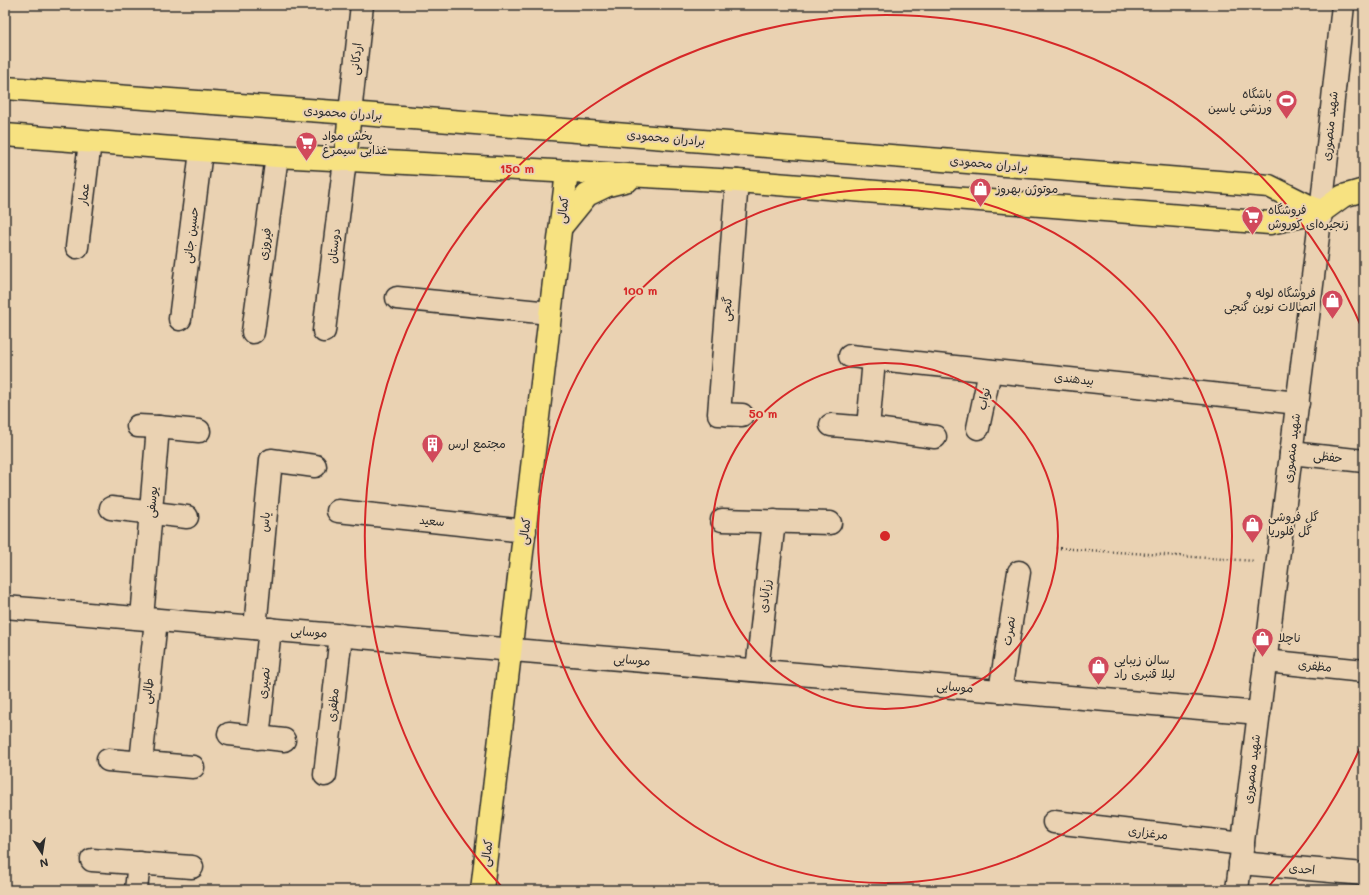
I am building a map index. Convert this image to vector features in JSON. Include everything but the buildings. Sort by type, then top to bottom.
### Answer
[{"type":"main road","name":"برادران محمودی","points":[[5,88],[350,113],[1269,186],[1321,212]]},
{"type":"main road","points":[[345,160],[350,113]]},
{"type":"main road","points":[[5,135],[277,156],[737,181],[1270,223],[1321,212],[1343,196],[1364,190]]},
{"type":"main road","name":"کمالی","points":[[482,890],[567,172]]},
{"type":"main road","points":[[561,227],[587,195],[608,185],[643,176]]},
{"type":"street","name":"اردکانی","points":[[350,113],[362,5]]},
{"type":"street","name":"شهید منصوری","points":[[1237,890],[1321,212],[1343,5]]},
{"type":"street","name":"عمار","points":[[77,247],[90,142]]},
{"type":"street","name":"حسین جانی","points":[[180,319],[201,151]]},
{"type":"street","name":"فیروزی","points":[[253,332],[277,156]]},
{"type":"street","name":"دوستان","points":[[324,331],[345,160]]},
{"type":"street","name":"گنجی","points":[[737,181],[719,414],[742,415]]},
{"type":"street","points":[[396,298],[550,313]]},
{"type":"street","name":"بیدهندی","points":[[850,356],[1298,403]]},
{"type":"street","points":[[868,428],[874,359]]},
{"type":"street","name":"نواب","points":[[978,428],[990,371]]},
{"type":"street","points":[[831,425],[868,428],[935,437]]},
{"type":"street","name":"یوسفی","points":[[149,619],[151,512],[148,427],[199,432]]},
{"type":"street","name":"حفظی","points":[[1291,453],[1364,461]]},
{"type":"street","name":"یاس","points":[[263,628],[272,460],[315,466]]},
{"type":"street","points":[[111,508],[187,517]]},
{"type":"street","name":"سعید","points":[[338,511],[525,531]]},
{"type":"street","points":[[722,520],[830,523]]},
{"type":"street","name":"زرآبادی","points":[[757,670],[774,521]]},
{"type":"street","name":"نصرت","points":[[1000,691],[1019,572]]},
{"type":"street","name":"موسایی","points":[[5,607],[1259,713]]},
{"type":"street","name":"طالبی","points":[[141,762],[149,619]]},
{"type":"street","name":"نصیری","points":[[258,738],[263,628]]},
{"type":"street","name":"مظفری","points":[[325,775],[341,635]]},
{"type":"street","name":"مظفری","points":[[1265,661],[1364,672]]},
{"type":"street","points":[[229,734],[284,740]]},
{"type":"street","points":[[108,760],[193,767]]},
{"type":"street","name":"مرغزاری","points":[[1054,822],[1241,854]]},
{"type":"street","name":"احدی","points":[[1241,854],[1364,874]]},
{"type":"street","points":[[92,860],[192,867]]},
{"type":"street","points":[[136,890],[139,863]]},
{"type":"path","points":[[1056,548],[1278,563]]},
{"type":"place","name":"باشگاه ورزشی یاسین","points":[[1287,120]]},
{"type":"place","name":"پخش مواد غذایی سیمرغ","points":[[306,162]]},
{"type":"place","name":"موتوژن بهروز","points":[[980,208]]},
{"type":"place","name":"فروشگاه زنجیره‌ای کوروش","points":[[1252,236]]},
{"type":"place","name":"فروشگاه لوله و اتصالات نوین گنجی","points":[[1332,320]]},
{"type":"place","name":"مجتمع ارس","points":[[432,464]]},
{"type":"place","name":"گل فروشی گل فلوریا","points":[[1252,544]]},
{"type":"place","name":"ناچلا","points":[[1262,658]]},
{"type":"place","name":"سالن زیبایی لیلا قنبری راد","points":[[1099,686]]}]
